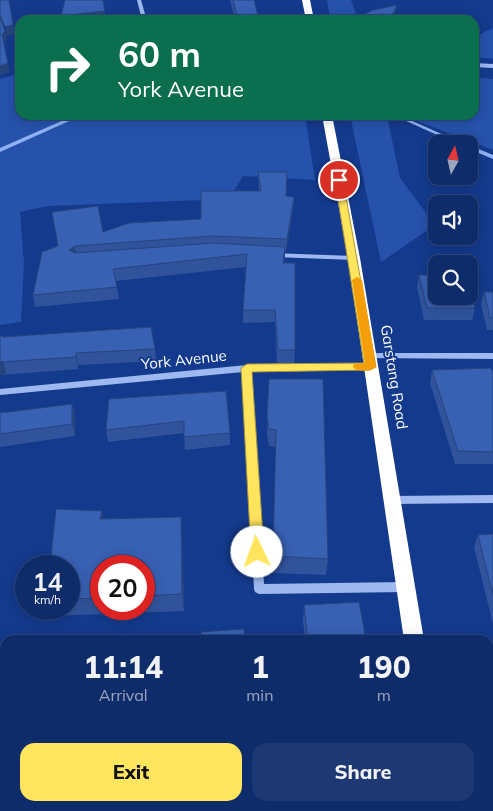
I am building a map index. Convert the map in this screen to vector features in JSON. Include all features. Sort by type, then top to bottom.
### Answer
[{"type":"highway","points":[[306,0],[309,15]]},
{"type":"highway","name":"Garstang Road","points":[[327,120],[354,258],[413,635]]},
{"type":"street","points":[[139,0],[143,15]]},
{"type":"street","points":[[479,65],[493,66]]},
{"type":"street","points":[[264,254],[354,258]]},
{"type":"street","name":"York Avenue","points":[[0,392],[247,368],[493,356]]},
{"type":"street","points":[[247,368],[259,588],[405,587]]},
{"type":"street","points":[[392,500],[493,499]]},
{"type":"shaded area","points":[[327,0],[351,0],[356,14],[347,15],[330,15]]},
{"type":"shaded area","points":[[493,28],[493,59],[479,58],[479,35]]},
{"type":"shaded area","points":[[15,74],[15,120],[306,120],[315,180],[243,176],[229,199],[48,206],[20,212],[24,263],[21,322],[0,325],[0,79]]},
{"type":"shaded area","points":[[479,78],[493,79],[493,150],[478,144],[478,135],[454,135],[414,120],[479,120]]},
{"type":"shaded area","points":[[351,120],[388,120],[400,178],[428,216],[428,230],[381,262]]},
{"type":"building","points":[[0,0],[9,0],[13,25],[5,27],[0,15]]},
{"type":"building","points":[[65,0],[103,0],[105,11],[61,15]]},
{"type":"building","points":[[233,0],[254,0],[258,15],[237,15]]},
{"type":"building","points":[[397,5],[392,15],[363,15],[373,10]]},
{"type":"building","points":[[0,16],[5,32],[2,34],[8,63],[0,66]]},
{"type":"building","points":[[258,172],[287,172],[286,196],[294,197],[287,239],[213,236],[75,246],[69,250],[75,253],[214,243],[285,247],[283,263],[295,263],[295,350],[278,350],[275,310],[243,310],[247,254],[113,269],[117,287],[33,295],[42,252],[58,246],[52,212],[98,206],[103,232],[129,223],[201,219],[201,191],[261,191]]},
{"type":"building","points":[[419,275],[428,275],[428,305],[474,305],[475,308],[427,308]]},
{"type":"building","points":[[484,292],[493,292],[493,318],[490,317]]},
{"type":"building","points":[[151,327],[155,349],[76,353],[76,357],[0,362],[0,336]]},
{"type":"building","points":[[491,368],[493,372],[493,452],[458,451],[432,370]]},
{"type":"building","points":[[269,379],[323,379],[328,559],[273,556],[276,430],[269,429],[267,417]]},
{"type":"building","points":[[226,391],[230,433],[184,437],[184,421],[106,430],[109,399]]},
{"type":"building","points":[[72,404],[72,424],[0,434],[0,413]]},
{"type":"building","points":[[56,509],[102,511],[100,519],[181,517],[182,594],[155,595],[155,555],[90,555],[90,598],[80,599],[80,555],[51,555]]},
{"type":"building","points":[[493,534],[493,595],[478,535]]},
{"type":"building","points":[[359,602],[365,635],[307,635],[304,605]]},
{"type":"building","points":[[244,629],[244,635],[201,635],[201,632]]},
{"type":"waterway","points":[[0,150],[68,120]]},
{"type":"waterway","points":[[407,120],[441,135]]},
{"type":"waterway","points":[[478,151],[493,157]]},
{"type":"slow traffic","points":[[357,280],[370,367],[358,367]]},
{"type":"route","points":[[257,552],[247,368],[370,367],[354,258],[339,180]]}]
